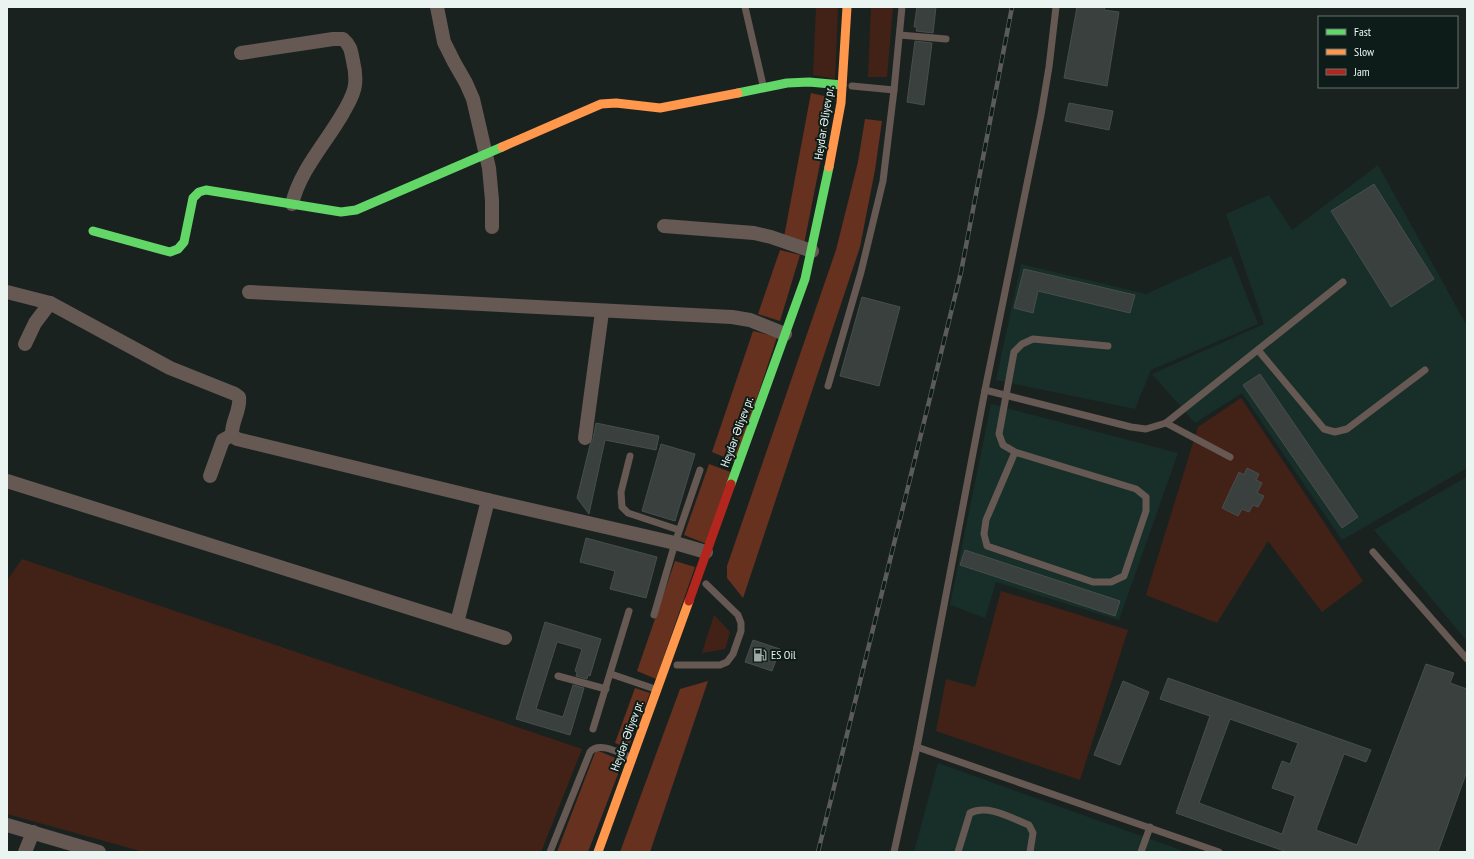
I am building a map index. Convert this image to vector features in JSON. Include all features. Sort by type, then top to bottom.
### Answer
[{"type":"main road","name":"Heydər Əliyev pr.","points":[[598,852],[805,279],[822,204],[841,103],[847,7]]},
{"type":"main road","points":[[93,231],[170,252],[177,251],[182,246],[193,198],[199,192],[206,190],[341,212],[356,210],[367,207],[601,104],[613,102],[648,108],[660,108],[787,83],[809,82],[842,85]]},
{"type":"street","points":[[437,7],[444,42],[473,99],[489,168],[492,200],[492,227]]},
{"type":"street","points":[[241,53],[334,39],[343,39],[350,45],[356,75],[355,86],[351,99],[301,178],[295,190],[292,204]]},
{"type":"street","points":[[664,226],[754,233],[771,237],[812,251]]},
{"type":"street","points":[[7,292],[50,303],[170,368],[235,394],[239,397],[240,403],[232,429],[232,435]]},
{"type":"street","points":[[249,292],[732,318],[750,320],[785,334]]},
{"type":"street","points":[[25,344],[35,323],[50,303]]},
{"type":"street","points":[[585,438],[602,312]]},
{"type":"street","points":[[210,476],[223,440],[232,435]]},
{"type":"street","points":[[232,435],[237,439],[488,500],[677,536],[706,552]]},
{"type":"street","points":[[7,481],[505,638]]},
{"type":"street","points":[[457,623],[488,500]]},
{"type":"street","points":[[7,825],[99,852]]},
{"type":"street","points":[[25,852],[33,832]]},
{"type":"lane","points":[[745,7],[764,88]]},
{"type":"lane","points":[[828,386],[861,272],[882,181],[894,90],[902,7]]},
{"type":"lane","points":[[894,852],[917,746],[1042,108],[1049,67],[1056,7]]},
{"type":"lane","points":[[900,35],[946,39]]},
{"type":"lane","points":[[852,86],[894,90]]},
{"type":"lane","points":[[986,390],[1131,427],[1146,429],[1166,423],[1343,282]]},
{"type":"lane","points":[[1015,452],[986,520],[984,534],[987,546],[1093,582],[1111,582],[1124,576],[1146,511],[1146,497],[1136,488],[1015,452],[1003,445],[999,434],[1014,352],[1022,344],[1032,339],[1108,346]]},
{"type":"lane","points":[[1258,350],[1324,430],[1335,432],[1347,429],[1425,370]]},
{"type":"lane","points":[[1166,423],[1230,457]]},
{"type":"lane","points":[[630,456],[621,492],[622,507],[628,513],[677,536]]},
{"type":"lane","points":[[654,615],[677,536],[700,470]]},
{"type":"lane","points":[[1373,552],[1467,659]]},
{"type":"lane","points":[[677,665],[720,665],[727,662],[733,654],[741,631],[741,623],[738,615],[706,584]]},
{"type":"lane","points":[[593,729],[629,611]]},
{"type":"lane","points":[[611,674],[657,690]]},
{"type":"lane","points":[[558,676],[606,689]]},
{"type":"lane","points":[[917,746],[1219,852]]},
{"type":"lane","points":[[550,852],[590,752],[594,748],[600,747],[632,758]]},
{"type":"lane","points":[[958,852],[970,813],[978,810],[992,811],[1029,825],[1033,833],[1030,852]]},
{"type":"lane","points":[[1141,852],[1150,828]]},
{"type":"shaded area","points":[[816,7],[838,7],[835,79],[813,75]]},
{"type":"shaded area","points":[[871,7],[893,7],[887,77],[868,77]]},
{"type":"shaded area","points":[[811,93],[833,98],[804,244],[784,237]]},
{"type":"shaded area","points":[[865,119],[882,121],[875,170],[860,247],[743,598],[727,578],[727,566],[836,250],[858,162]]},
{"type":"shaded area","points":[[1378,165],[1467,326],[1467,468],[1342,540],[1242,393],[1195,423],[1152,374],[1264,324],[1226,214],[1269,195],[1292,230]]},
{"type":"shaded area","points":[[780,250],[800,255],[780,321],[758,314]]},
{"type":"shaded area","points":[[1231,256],[1258,324],[1151,370],[1135,409],[996,380],[1021,264],[1146,294]]},
{"type":"shaded area","points":[[753,331],[777,337],[736,462],[712,452]]},
{"type":"shaded area","points":[[1241,398],[1363,581],[1322,612],[1268,541],[1217,623],[1146,595],[1198,427]]},
{"type":"shaded area","points":[[991,404],[1178,453],[1119,620],[996,582],[985,618],[950,605]]},
{"type":"shaded area","points":[[709,464],[733,473],[707,544],[684,535]]},
{"type":"shaded area","points":[[1467,477],[1467,641],[1374,530]]},
{"type":"shaded area","points":[[22,559],[582,749],[541,852],[144,852],[7,814],[7,581]]},
{"type":"shaded area","points":[[675,561],[695,567],[656,679],[637,671]]},
{"type":"shaded area","points":[[1001,591],[1128,630],[1080,780],[936,731],[946,679],[975,687]]},
{"type":"shaded area","points":[[714,615],[730,632],[725,649],[702,653]]},
{"type":"shaded area","points":[[708,681],[650,852],[620,852],[680,689]]},
{"type":"shaded area","points":[[635,688],[650,693],[628,748],[615,743]]},
{"type":"shaded area","points":[[596,750],[623,761],[588,852],[557,852]]},
{"type":"shaded area","points":[[938,763],[1186,852],[914,852]]},
{"type":"building","points":[[917,7],[936,7],[933,33],[916,31],[917,27],[914,27]]},
{"type":"building","points":[[1077,7],[1105,7],[1104,10],[1119,12],[1107,86],[1064,78]]},
{"type":"building","points":[[915,41],[932,43],[924,105],[907,102]]},
{"type":"building","points":[[1069,103],[1113,111],[1109,130],[1065,121]]},
{"type":"building","points":[[1374,184],[1434,279],[1391,307],[1331,211]]},
{"type":"building","points":[[1024,269],[1135,295],[1130,313],[1038,291],[1033,313],[1014,308]]},
{"type":"building","points":[[862,297],[900,307],[879,386],[840,376]]},
{"type":"building","points":[[1260,374],[1358,517],[1342,528],[1243,385]]},
{"type":"building","points":[[596,423],[659,436],[656,450],[605,440],[589,514],[577,498]]},
{"type":"building","points":[[661,444],[695,454],[675,521],[642,511]]},
{"type":"building","points":[[1247,468],[1259,474],[1256,480],[1262,483],[1257,493],[1264,496],[1258,507],[1253,505],[1249,512],[1242,509],[1238,516],[1222,508],[1239,472],[1244,475]]},
{"type":"building","points":[[586,538],[657,557],[646,598],[610,589],[615,571],[580,562]]},
{"type":"building","points":[[965,550],[1120,601],[1115,616],[960,565]]},
{"type":"building","points":[[545,622],[601,639],[590,676],[588,675],[587,679],[576,676],[577,672],[575,671],[582,649],[557,642],[536,709],[563,717],[573,685],[584,688],[570,735],[516,719]]},
{"type":"building","points":[[753,640],[780,649],[772,671],[745,662]]},
{"type":"building","points":[[1426,664],[1454,673],[1450,683],[1467,689],[1467,771],[1438,852],[1287,852],[1176,813],[1210,716],[1160,699],[1168,678],[1371,750],[1366,762],[1344,754],[1316,830],[1357,845]],"holes":[[[1230,719],[1298,743],[1290,764],[1282,761],[1272,788],[1295,796],[1282,834],[1199,803]]]},
{"type":"building","points":[[1123,681],[1149,692],[1120,765],[1094,755]]},
{"type":"railway","points":[[818,852],[961,272],[1012,7]]},
{"type":"traffic: fast","points":[[738,93],[787,83],[809,82],[842,85]]},
{"type":"traffic: fast","points":[[93,231],[170,252],[178,249],[184,242],[193,198],[199,192],[206,190],[341,212],[356,210],[502,147]]},
{"type":"traffic: fast","points":[[731,484],[805,279],[829,167]]},
{"type":"traffic: slow","points":[[829,167],[841,103],[847,7]]},
{"type":"traffic: slow","points":[[502,147],[601,104],[616,103],[660,108],[738,93]]},
{"type":"traffic: slow","points":[[598,852],[689,601]]},
{"type":"traffic: jam","points":[[689,601],[731,484]]},
{"type":"place","name":"ES Oil","points":[[760,655]]}]
